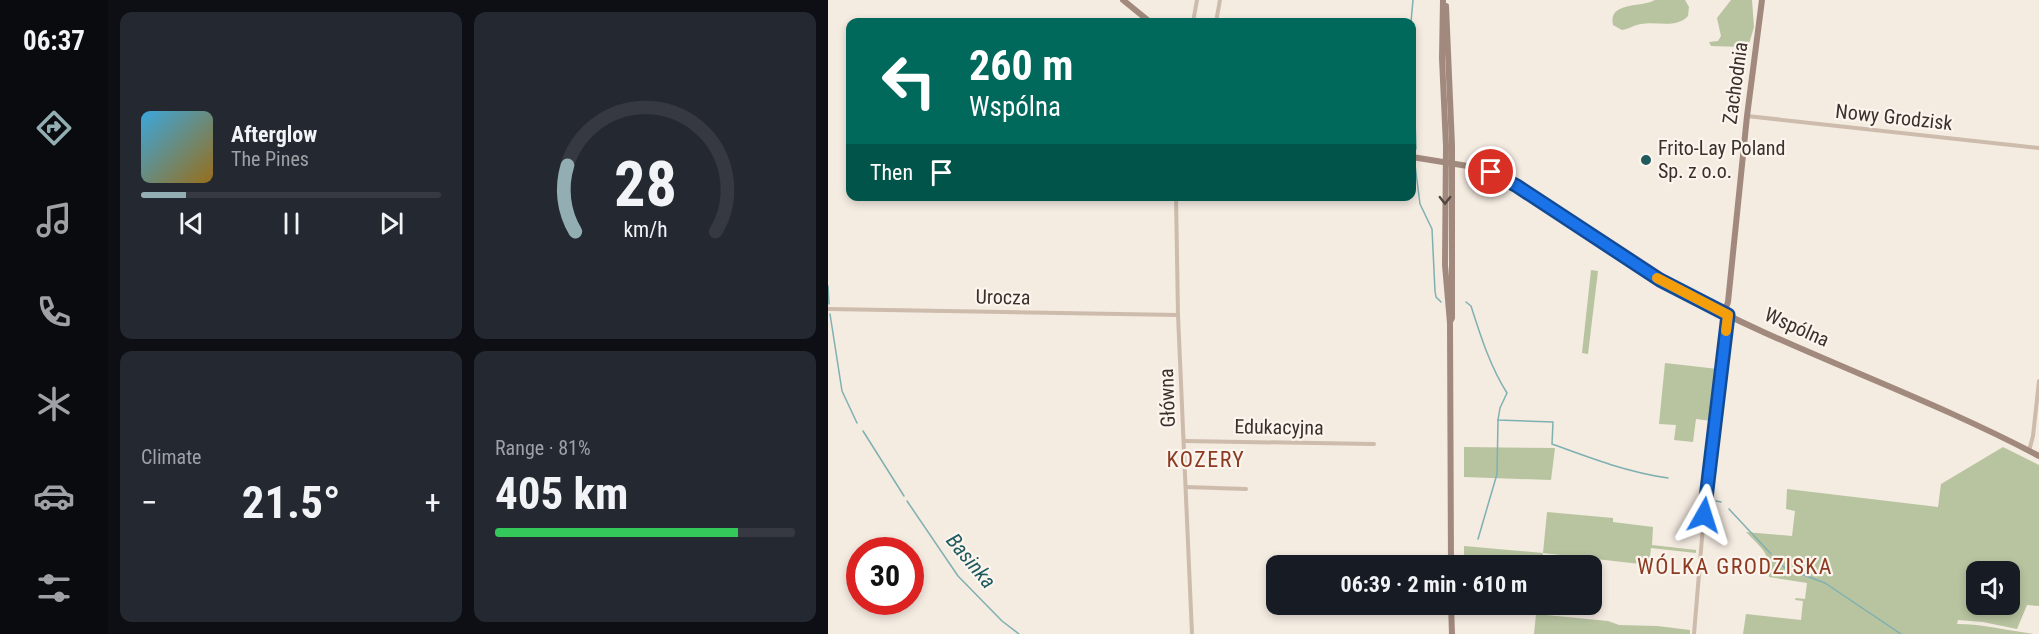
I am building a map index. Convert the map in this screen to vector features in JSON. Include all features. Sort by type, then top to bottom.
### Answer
[{"type":"street","points":[[1123,0],[1145,18]]},
{"type":"street","points":[[1194,18],[1197,0]]},
{"type":"street","points":[[1217,18],[1220,0]]},
{"type":"street","points":[[1444,0],[1442,58],[1445,265],[1450,323],[1451,555]]},
{"type":"street","points":[[1444,0],[1449,61],[1452,163],[1453,266],[1450,323]]},
{"type":"street","name":"Zachodnia","points":[[1726,314],[1762,0]]},
{"type":"street","name":"Nowy Grodzisk","points":[[1747,116],[2039,148]]},
{"type":"street","name":"Wspólna","points":[[1416,158],[1484,169],[1500,176],[1648,273],[1726,314],[1950,412],[2039,456]]},
{"type":"street","name":"Główna","points":[[1176,201],[1178,315],[1192,634]]},
{"type":"street","name":"Urocza","points":[[828,309],[1178,315]]},
{"type":"street","points":[[1694,634],[1705,502],[1726,314]]},
{"type":"street","points":[[2029,451],[2033,436],[2039,381]]},
{"type":"street","name":"Edukacyjna","points":[[1184,441],[1374,444]]},
{"type":"street","points":[[1185,487],[1246,489]]},
{"type":"street","points":[[1452,615],[1452,634]]},
{"type":"green space","points":[[1655,0],[1685,0],[1689,7],[1688,16],[1678,22],[1647,23],[1622,30],[1613,25],[1615,12],[1620,9]]},
{"type":"green space","points":[[1731,0],[1752,0],[1754,27],[1749,44],[1742,47],[1711,46],[1709,42],[1718,41],[1721,36],[1717,18]]},
{"type":"green space","points":[[1591,270],[1598,271],[1588,354],[1582,353]]},
{"type":"green space","points":[[1665,363],[1718,369],[1712,421],[1696,419],[1693,442],[1674,440],[1676,425],[1659,424]]},
{"type":"green space","points":[[1464,447],[1555,448],[1551,480],[1464,477]]},
{"type":"green space","points":[[2003,447],[2039,465],[2039,606],[2027,605],[2017,629],[1983,622],[1958,620],[1957,624],[2035,634],[1743,634],[1746,614],[1801,620],[1803,601],[1795,600],[1796,598],[1805,599],[1807,583],[1769,577],[1767,557],[1761,547],[1746,532],[1792,536],[1795,511],[1786,509],[1787,489],[1938,507],[1941,484]]},
{"type":"green space","points":[[1547,512],[1613,518],[1613,522],[1653,527],[1652,545],[1696,550],[1696,553],[1651,548],[1649,565],[1602,560],[1602,555],[1543,553]]},
{"type":"green space","points":[[1464,546],[1543,553],[1543,555],[1464,555]]},
{"type":"green space","points":[[1536,615],[1608,621],[1619,625],[1690,630],[1690,634],[1534,634]]},
{"type":"waterway","points":[[1411,18],[1413,0]]},
{"type":"waterway","points":[[1416,173],[1420,204],[1432,229],[1435,291],[1436,297],[1441,302]]},
{"type":"waterway","name":"Basinka","points":[[828,286],[829,304]]},
{"type":"waterway","points":[[1466,302],[1471,306],[1491,362],[1507,393],[1500,408],[1498,420],[1553,422],[1552,444],[1623,468],[1668,478]]},
{"type":"waterway","name":"Basinka","points":[[830,314],[842,391],[857,423]]},
{"type":"waterway","points":[[1478,539],[1497,474],[1498,420]]},
{"type":"waterway","name":"Basinka","points":[[863,431],[904,496]]},
{"type":"waterway","name":"Basinka","points":[[907,501],[958,576],[1002,621],[1019,634]]},
{"type":"waterway","points":[[1716,501],[1721,502]]},
{"type":"waterway","points":[[1729,509],[1771,554]]},
{"type":"waterway","points":[[1774,558],[1785,568],[1825,583],[1901,634]]},
{"type":"slow traffic","points":[[1657,278],[1728,315],[1726,331]]},
{"type":"place","name":"Frito-Lay Poland Sp. z o.o.","points":[[1646,160]]},
{"type":"district","name":"KOZERY","points":[[1206,459]]},
{"type":"district","name":"WÓLKA GRODZISKA","points":[[1735,566]]},
{"type":"route","points":[[1491,172],[1517,186],[1660,280],[1728,315],[1704,515]]}]
